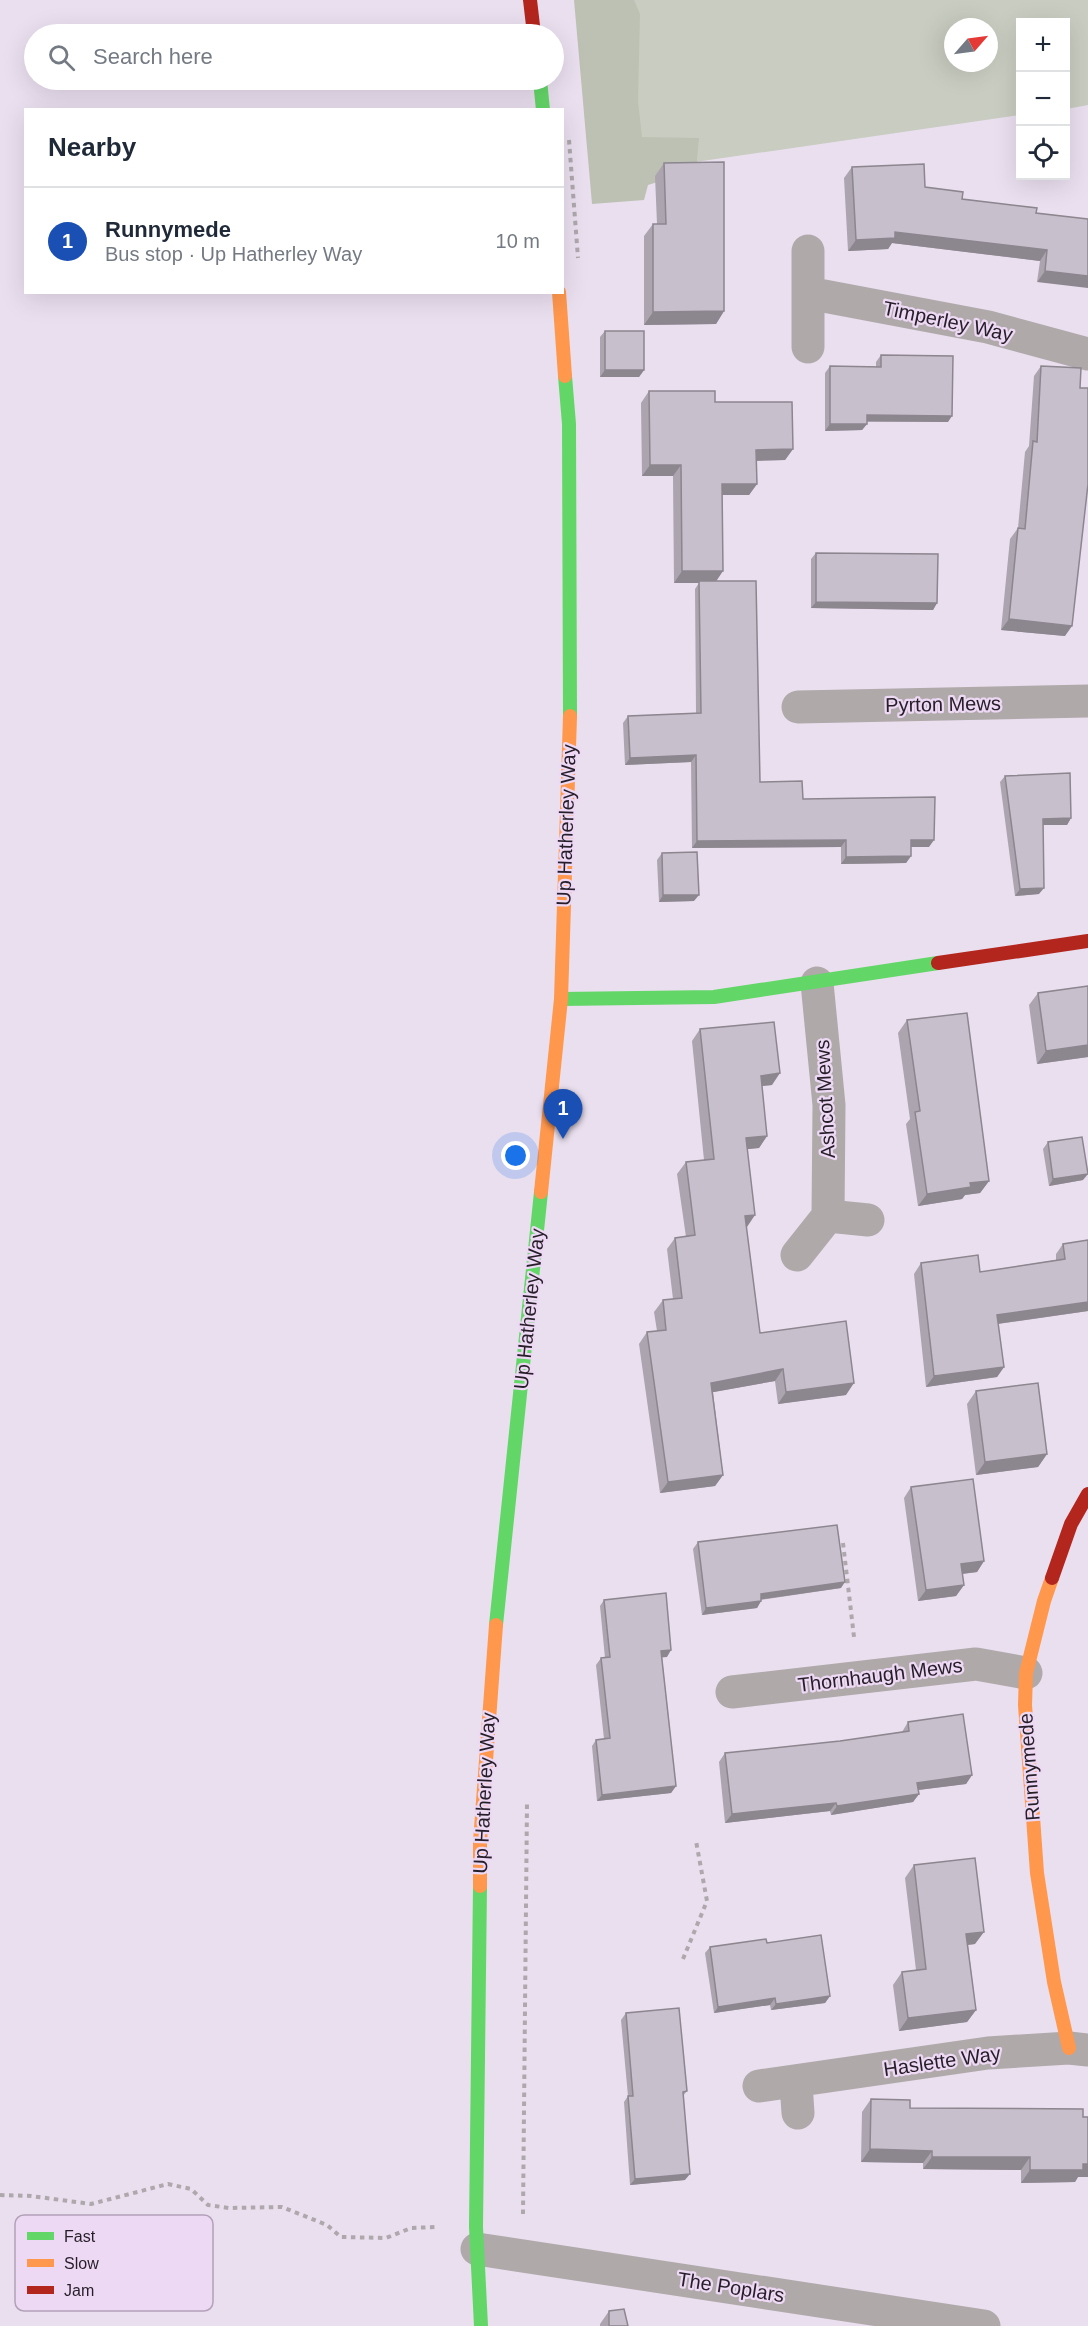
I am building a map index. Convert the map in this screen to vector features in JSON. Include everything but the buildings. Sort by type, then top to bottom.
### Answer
[{"type":"street","points":[[530,0],[533,24]]},
{"type":"street","points":[[541,90],[543,108]]},
{"type":"street","points":[[808,251],[808,347]]},
{"type":"street","name":"Timperley Way","points":[[808,293],[988,327],[1088,354]]},
{"type":"street","name":"Up Hatherley Way","points":[[481,2326],[476,2238],[480,1842],[492,1668],[561,999],[570,666],[569,424],[559,294]]},
{"type":"street","name":"Pyrton Mews","points":[[798,707],[1088,701]]},
{"type":"street","points":[[561,999],[714,997],[1088,941]]},
{"type":"street","name":"Ashcot Mews","points":[[817,982],[829,1105],[828,1216]]},
{"type":"street","points":[[797,1255],[828,1216],[868,1220]]},
{"type":"street","name":"Runnymede","points":[[1078,2049],[1054,1982],[1037,1873],[1026,1737],[1026,1673],[1044,1601],[1071,1524],[1088,1494]]},
{"type":"street","name":"Thornhaugh Mews","points":[[732,1692],[976,1664],[1026,1673]]},
{"type":"street","name":"Haslette Way","points":[[759,2086],[797,2098],[988,2053],[1078,2049]]},
{"type":"street","name":"The Poplars","points":[[476,2238],[984,2326]]},
{"type":"path","points":[[843,1543],[858,1678]]},
{"type":"path","points":[[683,1959],[707,1900],[696,1841]]},
{"type":"path","points":[[0,2195],[31,2196],[91,2204],[168,2184],[191,2189],[208,2205],[229,2208],[282,2207],[327,2225],[341,2237],[386,2238],[411,2228],[476,2238]]},
{"type":"shaded area","points":[[574,0],[634,0],[640,14],[638,101],[642,137],[699,138],[696,170],[648,185],[644,200],[592,204]]},
{"type":"shaded area","points":[[590,0],[1088,0],[1088,105],[1070,108],[1070,18],[1016,18],[1016,116],[606,175]]},
{"type":"traffic: fast","points":[[541,90],[543,108]]},
{"type":"traffic: fast","points":[[565,376],[569,424],[570,716]]},
{"type":"traffic: fast","points":[[561,999],[714,997],[938,963]]},
{"type":"traffic: fast","points":[[496,1625],[541,1192]]},
{"type":"traffic: fast","points":[[480,1886],[476,2227],[481,2326]]},
{"type":"traffic: slow","points":[[559,294],[565,376]]},
{"type":"traffic: slow","points":[[541,1192],[561,999],[570,716]]},
{"type":"traffic: slow","points":[[1052,1578],[1026,1673],[1025,1705],[1037,1873],[1054,1982],[1069,2048]]},
{"type":"traffic: slow","points":[[480,1886],[480,1842],[496,1625]]},
{"type":"traffic: jam","points":[[530,0],[533,24]]},
{"type":"traffic: jam","points":[[938,963],[1088,941]]},
{"type":"traffic: jam","points":[[1052,1578],[1071,1524],[1088,1494]]},
{"type":"place","name":"Runnymede","points":[[563,1139]]}]
